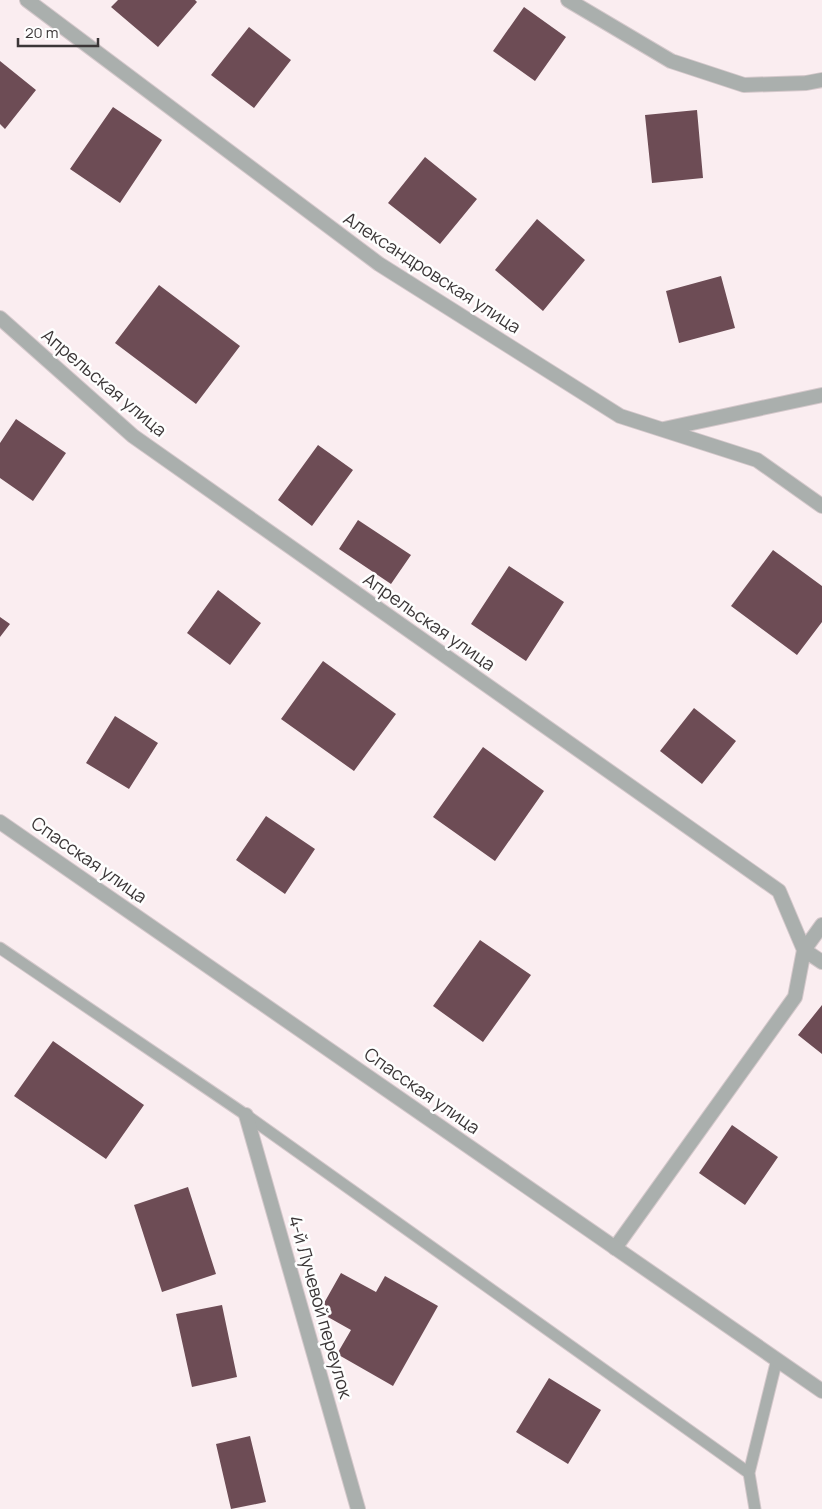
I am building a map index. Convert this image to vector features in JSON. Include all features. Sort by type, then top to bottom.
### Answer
[{"type":"street","name":"Александровская улица","points":[[27,0],[378,264],[620,416],[756,460],[822,506]]},
{"type":"street","points":[[568,0],[671,61],[744,85],[806,83],[822,80]]},
{"type":"street","name":"Апрельская улица","points":[[0,318],[133,436],[779,891],[804,950]]},
{"type":"street","points":[[662,430],[822,395]]},
{"type":"street","name":"Спасская улица","points":[[0,822],[822,1391]]},
{"type":"street","points":[[616,1248],[794,997],[804,950],[822,925]]},
{"type":"street","points":[[804,950],[822,962]]},
{"type":"street","name":"4-й Лучевой переулок","points":[[246,1115],[358,1509]]},
{"type":"lane","points":[[0,948],[246,1115],[749,1473]]},
{"type":"lane","points":[[755,1509],[749,1473],[776,1359]]},
{"type":"building","points":[[118,0],[195,0],[197,2],[158,47],[111,7]]},
{"type":"building","points":[[524,7],[566,37],[535,81],[493,51]]},
{"type":"building","points":[[249,27],[291,60],[254,108],[211,75]]},
{"type":"building","points":[[0,61],[36,90],[5,129],[0,124]]},
{"type":"building","points":[[113,107],[162,140],[120,203],[70,169]]},
{"type":"building","points":[[697,110],[703,178],[652,183],[645,115]]},
{"type":"building","points":[[425,157],[477,199],[440,244],[388,203]]},
{"type":"building","points":[[537,219],[585,260],[543,311],[495,270]]},
{"type":"building","points":[[721,276],[735,328],[679,343],[666,291]]},
{"type":"building","points":[[159,285],[240,346],[196,404],[115,343]]},
{"type":"building","points":[[16,419],[66,453],[33,501],[0,478],[0,443]]},
{"type":"building","points":[[318,445],[353,470],[312,526],[278,500]]},
{"type":"building","points":[[358,520],[411,555],[391,584],[339,549]]},
{"type":"building","points":[[773,550],[822,586],[822,622],[797,655],[731,606]]},
{"type":"building","points":[[509,566],[564,602],[526,661],[471,624]]},
{"type":"building","points":[[218,590],[261,623],[230,665],[187,633]]},
{"type":"building","points":[[0,617],[10,624],[0,637]]},
{"type":"building","points":[[323,661],[396,714],[354,771],[281,719]]},
{"type":"building","points":[[694,708],[736,741],[702,784],[660,751]]},
{"type":"building","points":[[115,716],[158,743],[129,789],[86,763]]},
{"type":"building","points":[[483,747],[544,791],[495,861],[433,817]]},
{"type":"building","points":[[266,816],[315,849],[285,894],[236,860]]},
{"type":"building","points":[[480,940],[531,975],[483,1042],[433,1006]]},
{"type":"building","points":[[822,1005],[822,1054],[798,1035]]},
{"type":"building","points":[[53,1041],[144,1105],[106,1159],[14,1096]]},
{"type":"building","points":[[732,1125],[778,1157],[745,1205],[699,1173]]},
{"type":"building","points":[[188,1187],[216,1274],[162,1292],[134,1205]]},
{"type":"building","points":[[341,1273],[376,1292],[385,1276],[438,1306],[393,1386],[337,1354],[351,1330],[319,1312]]},
{"type":"building","points":[[222,1305],[237,1377],[192,1387],[176,1314]]},
{"type":"building","points":[[549,1378],[601,1410],[568,1464],[516,1432]]},
{"type":"building","points":[[250,1436],[266,1502],[231,1509],[216,1444]]}]
